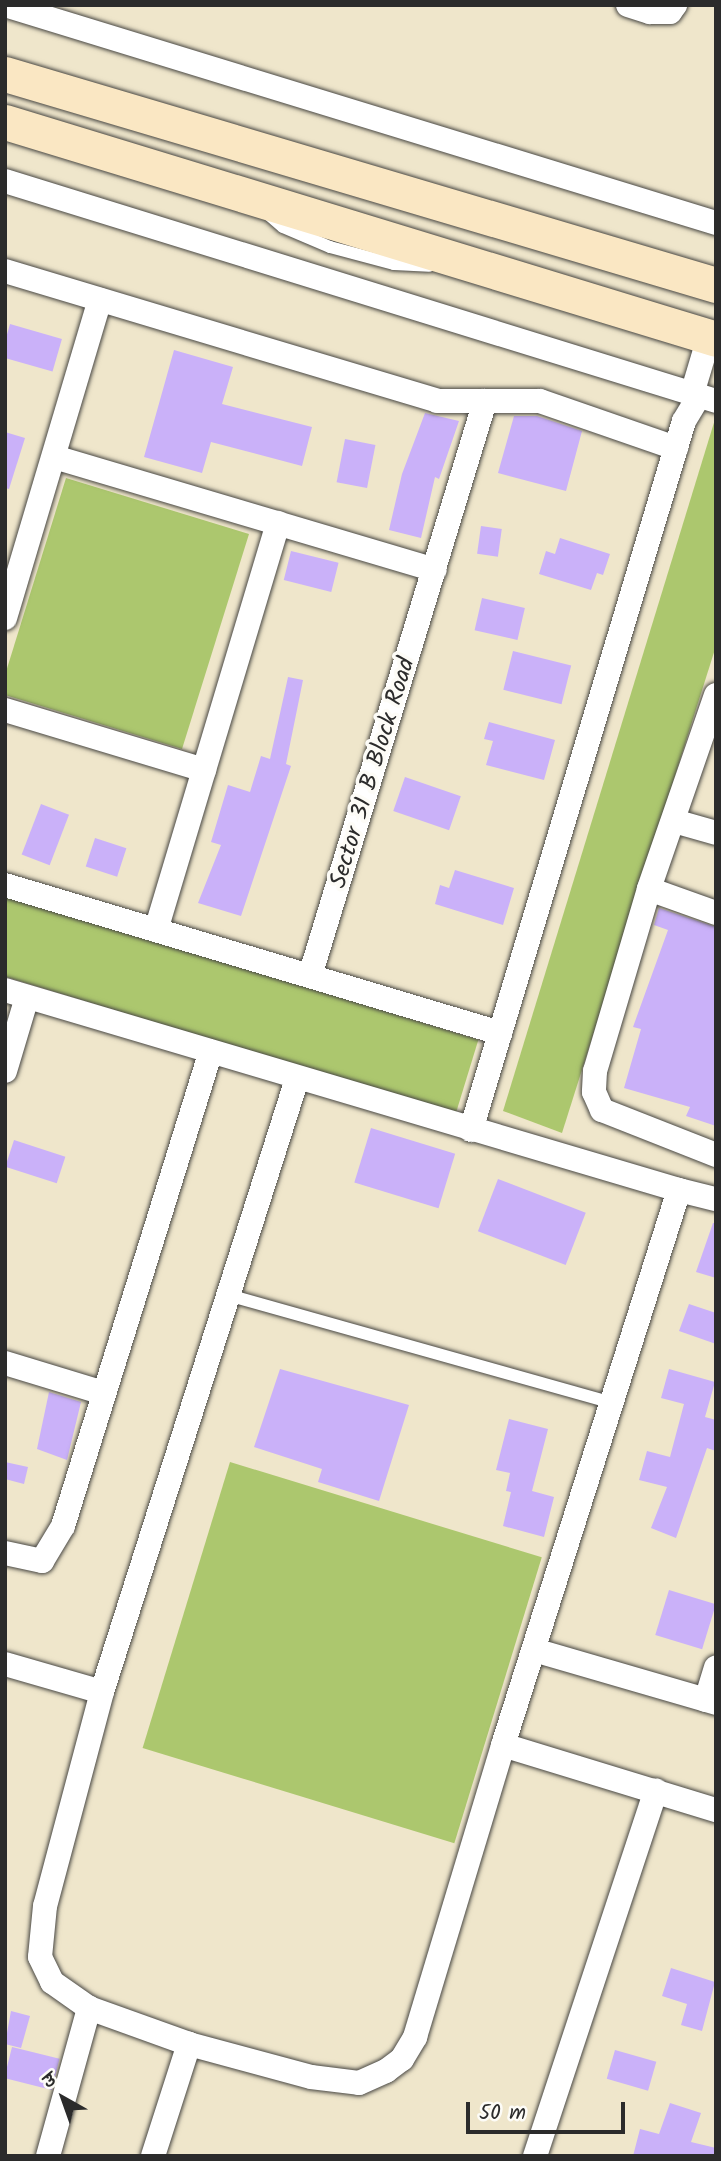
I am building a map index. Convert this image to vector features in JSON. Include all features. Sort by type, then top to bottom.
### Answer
[{"type":"street","points":[[5,5],[716,223]]},
{"type":"street","points":[[628,5],[650,12],[670,12],[675,5]]},
{"type":"street","points":[[5,74],[714,284]]},
{"type":"street","points":[[5,122],[712,338],[698,396],[681,408],[684,421],[471,1130]]},
{"type":"street","points":[[5,181],[698,396]]},
{"type":"street","points":[[5,271],[437,401],[540,401],[676,448]]},
{"type":"street","points":[[5,618],[100,300]]},
{"type":"street","name":"Sector 31 B Block Road","points":[[310,976],[485,401]]},
{"type":"street","points":[[54,457],[435,570]]},
{"type":"street","points":[[156,930],[278,523]]},
{"type":"street","points":[[716,695],[649,889],[595,1071],[594,1092],[602,1110],[716,1155]]},
{"type":"street","points":[[5,710],[204,770]]},
{"type":"street","points":[[674,821],[716,833]]},
{"type":"street","points":[[5,885],[500,1033]]},
{"type":"street","points":[[649,889],[716,913]]},
{"type":"street","points":[[5,1070],[16,993],[270,1071],[716,1199]]},
{"type":"street","points":[[5,1553],[42,1561],[54,1547],[211,1052]]},
{"type":"street","points":[[298,1079],[102,1692],[45,1906],[40,1957],[52,1982],[89,2008],[189,2044],[311,2077],[359,2083],[402,2059],[415,2038],[503,1745],[679,1190]]},
{"type":"street","points":[[5,1363],[104,1393]]},
{"type":"street","points":[[534,1650],[711,1701],[716,1668]]},
{"type":"street","points":[[5,1664],[102,1692]]},
{"type":"street","points":[[503,1745],[716,1810]]},
{"type":"street","points":[[535,2156],[656,1791]]},
{"type":"street","points":[[48,2156],[89,2008]]},
{"type":"street","points":[[153,2156],[189,2044]]},
{"type":"lane","points":[[228,1295],[611,1403]]},
{"type":"green space","points":[[716,416],[716,646],[562,1133],[503,1111]]},
{"type":"green space","points":[[66,478],[249,534],[182,749],[5,695],[5,675]]},
{"type":"green space","points":[[5,895],[478,1040],[456,1114],[5,977]]},
{"type":"green space","points":[[230,1462],[542,1557],[454,1843],[143,1748]]},
{"type":"building","points":[[10,324],[62,339],[53,372],[5,358],[5,341]]},
{"type":"building","points":[[174,350],[233,367],[222,404],[312,427],[302,466],[211,442],[202,473],[144,457]]},
{"type":"building","points":[[425,413],[459,421],[439,479],[435,477],[421,538],[389,530],[402,474]]},
{"type":"building","points":[[514,416],[537,416],[582,431],[566,491],[498,473]]},
{"type":"building","points":[[5,432],[25,438],[9,489],[5,488]]},
{"type":"building","points":[[345,439],[375,445],[367,488],[337,482]]},
{"type":"building","points":[[481,526],[502,529],[498,557],[477,554]]},
{"type":"building","points":[[560,538],[610,554],[603,575],[597,573],[591,590],[539,574],[546,551],[555,554]]},
{"type":"building","points":[[291,551],[339,563],[331,592],[284,580]]},
{"type":"building","points":[[482,598],[525,608],[517,640],[475,630]]},
{"type":"building","points":[[513,651],[571,666],[562,704],[503,690]]},
{"type":"building","points":[[288,677],[303,680],[286,764],[291,766],[241,916],[198,903],[221,845],[211,842],[228,785],[250,792],[261,756],[270,759]]},
{"type":"building","points":[[489,722],[555,740],[544,780],[486,765],[493,741],[484,739]]},
{"type":"building","points":[[405,777],[461,796],[449,830],[393,811]]},
{"type":"building","points":[[41,804],[69,815],[50,865],[22,854]]},
{"type":"building","points":[[95,838],[126,848],[117,877],[86,867]]},
{"type":"building","points":[[455,870],[514,888],[503,925],[435,904],[440,885],[449,888]]},
{"type":"building","points":[[659,908],[716,927],[716,1126],[686,1116],[690,1107],[624,1088],[641,1029],[633,1027],[668,930],[654,925]]},
{"type":"building","points":[[371,1128],[455,1154],[438,1208],[354,1183]]},
{"type":"building","points":[[14,1140],[65,1157],[57,1183],[5,1167]]},
{"type":"building","points":[[498,1179],[586,1213],[566,1265],[478,1231]]},
{"type":"building","points":[[713,1223],[716,1223],[716,1278],[696,1272]]},
{"type":"building","points":[[689,1304],[716,1313],[716,1344],[679,1331]]},
{"type":"building","points":[[280,1369],[409,1405],[379,1501],[318,1482],[322,1469],[254,1447]]},
{"type":"building","points":[[669,1369],[715,1382],[705,1417],[716,1420],[716,1451],[707,1448],[676,1538],[651,1528],[667,1487],[639,1480],[647,1451],[670,1457],[684,1404],[661,1398]]},
{"type":"building","points":[[49,1392],[81,1402],[67,1460],[37,1449]]},
{"type":"building","points":[[509,1419],[548,1429],[532,1491],[554,1497],[544,1537],[503,1526],[511,1492],[506,1491],[510,1473],[496,1470]]},
{"type":"building","points":[[5,1462],[28,1467],[24,1484],[5,1479]]},
{"type":"building","points":[[669,1590],[716,1604],[702,1649],[655,1635]]},
{"type":"building","points":[[671,1968],[715,1982],[702,2031],[681,2025],[687,2004],[662,1996]]},
{"type":"building","points":[[11,2011],[30,2016],[21,2048],[5,2044]]},
{"type":"building","points":[[12,2047],[60,2059],[52,2090],[5,2078]]},
{"type":"building","points":[[615,2050],[656,2062],[648,2091],[607,2079]]},
{"type":"building","points":[[670,2103],[701,2113],[691,2142],[716,2148],[716,2156],[633,2156],[640,2129],[659,2134]]}]
